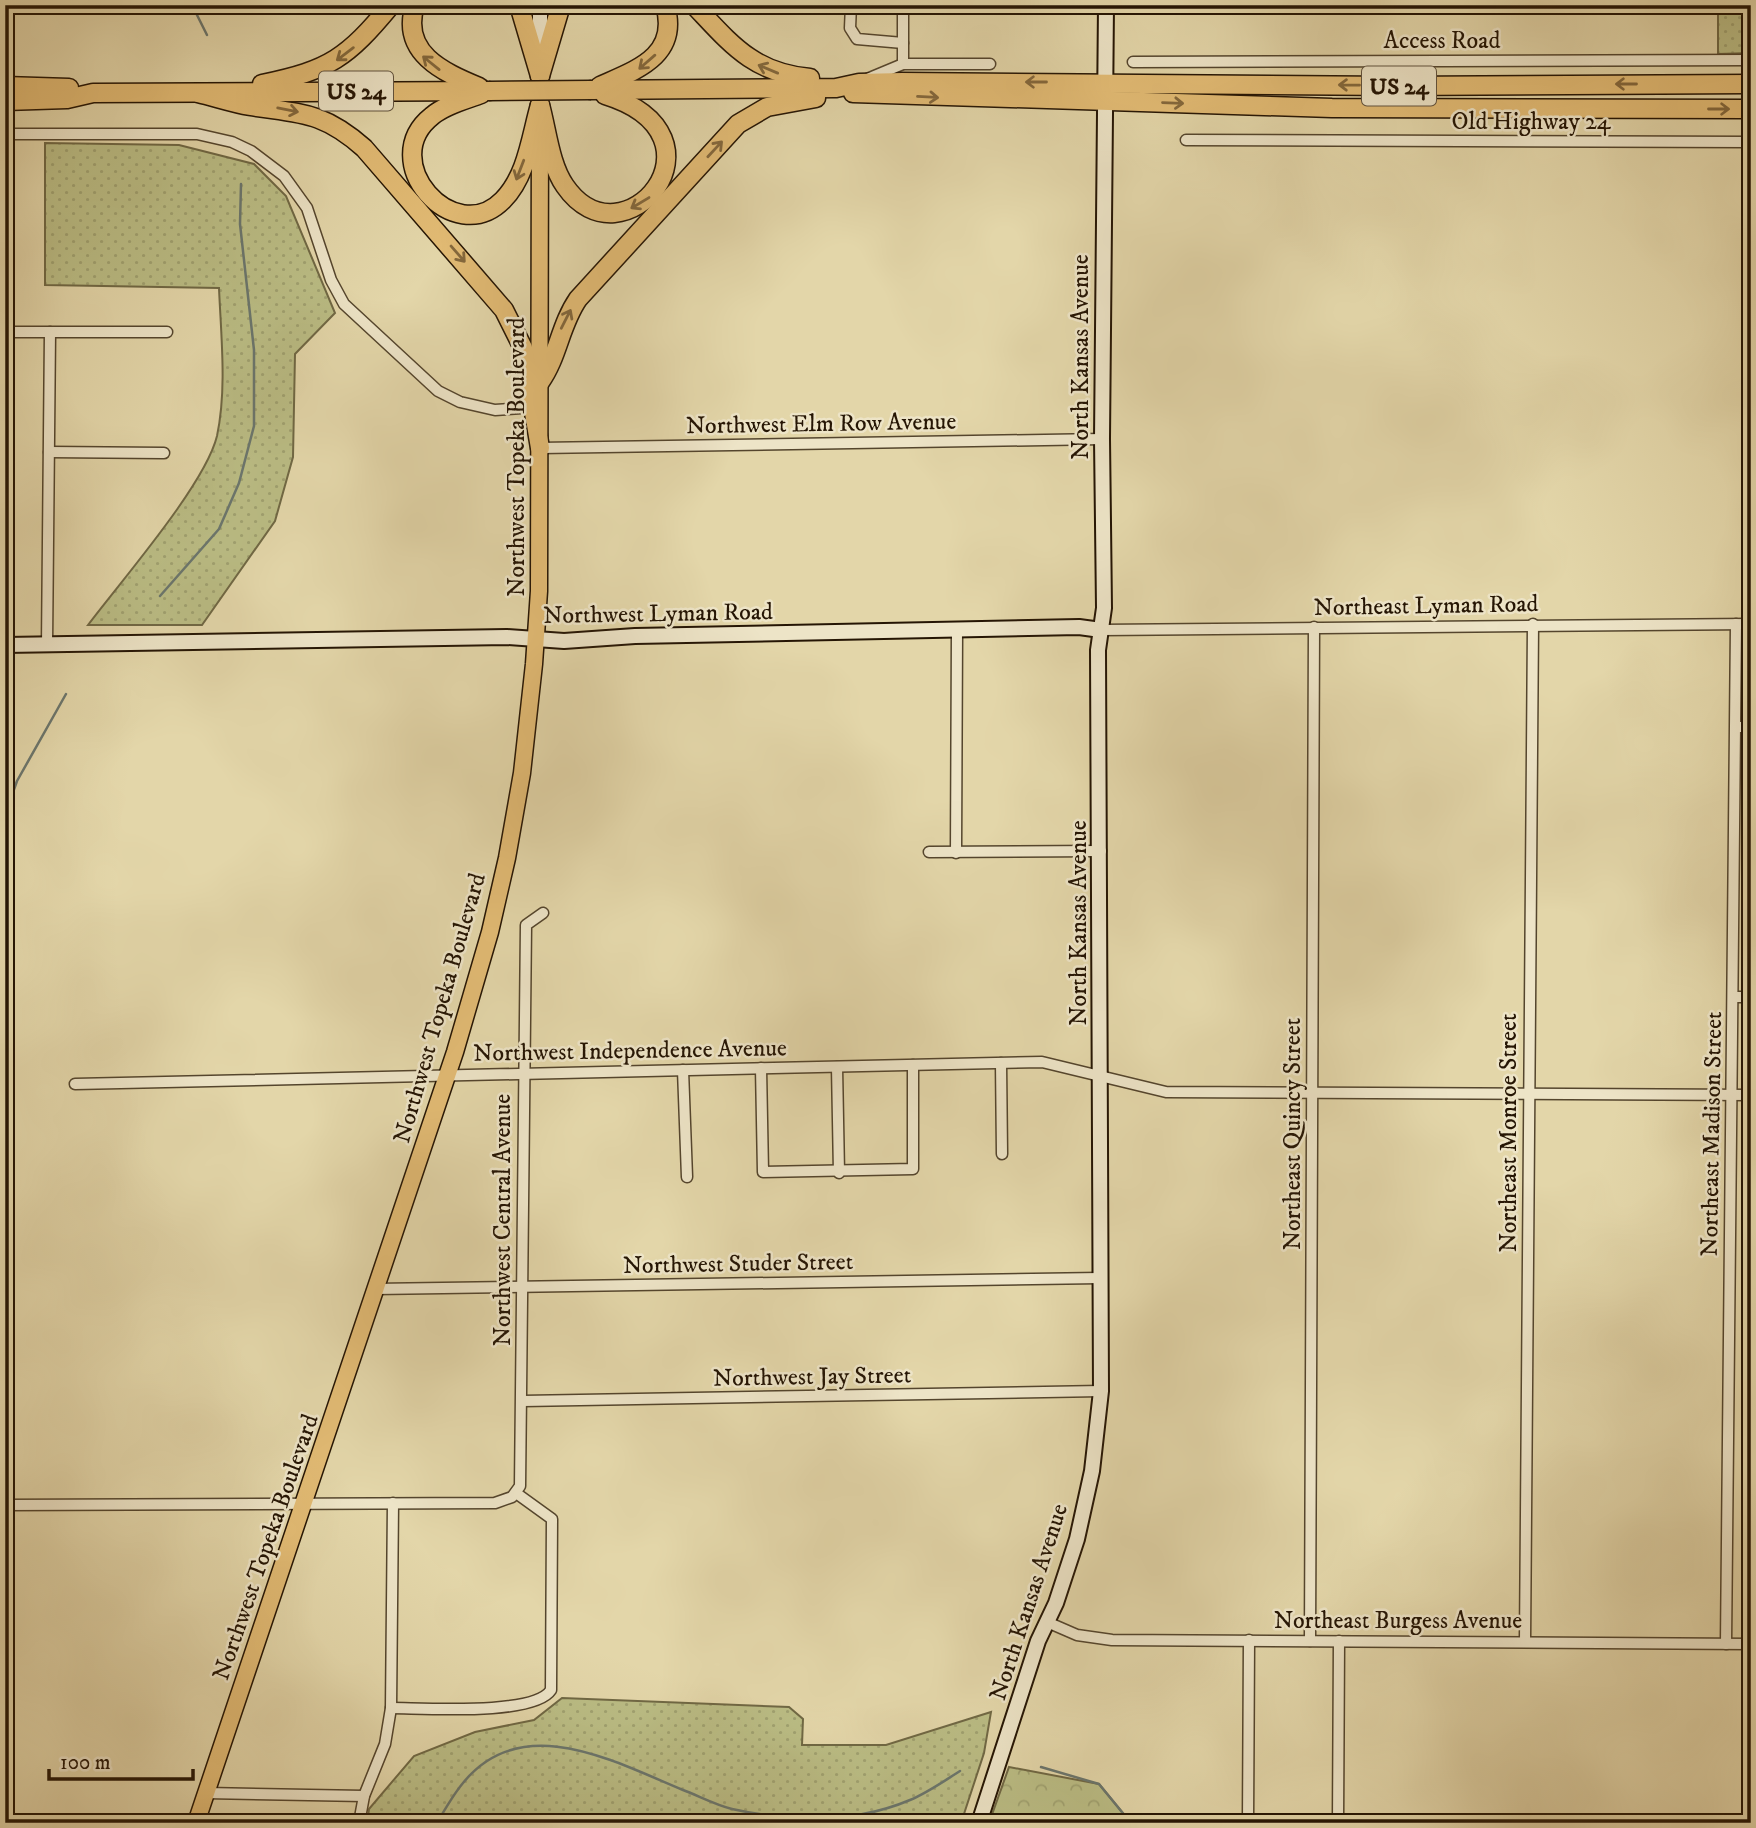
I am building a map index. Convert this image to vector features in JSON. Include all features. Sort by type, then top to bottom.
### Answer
[{"type":"highway","points":[[224,92],[309,74],[338,60],[362,40],[391,5]]},
{"type":"highway","points":[[415,5],[412,33],[420,53],[446,74],[489,91]]},
{"type":"highway","points":[[519,5],[540,76]]},
{"type":"highway","points":[[540,76],[561,5]]},
{"type":"highway","points":[[591,90],[642,68],[652,60],[666,38],[668,22],[665,5]]},
{"type":"highway","points":[[694,5],[732,46],[761,67],[789,77],[856,88]]},
{"type":"highway","name":"US 24","points":[[5,86],[71,88],[93,93],[198,93],[856,88],[1105,83],[1395,86],[1751,84]]},
{"type":"highway","points":[[540,382],[547,372],[564,320],[578,299],[738,124],[755,112],[778,103],[856,88]]},
{"type":"highway","name":"US 24","points":[[856,88],[1105,101],[1445,110],[1751,109]]},
{"type":"highway","points":[[540,105],[557,170],[565,187],[579,201],[594,209],[625,211],[638,206],[657,190],[665,173],[666,149],[655,125],[637,107],[591,90]]},
{"type":"highway","points":[[489,91],[431,116],[421,128],[415,144],[414,166],[419,185],[430,199],[447,209],[479,212],[503,201],[520,176],[540,105]]},
{"type":"highway","name":"US 24","points":[[5,101],[67,99],[93,93]]},
{"type":"highway","points":[[198,93],[251,106],[297,111],[341,130],[364,148],[504,310],[523,348],[537,407],[540,448]]},
{"type":"main road","name":"Northwest Topeka Boulevard","points":[[537,407],[540,382],[540,5]]},
{"type":"main road","name":"North Kansas Avenue","points":[[979,1823],[1038,1641],[1077,1539],[1092,1471],[1101,1391],[1101,851],[1098,650],[1104,608],[1102,439],[1106,5]]},
{"type":"main road","name":"Northwest Topeka Boulevard","points":[[196,1823],[447,1075],[478,975],[507,858],[521,776],[536,639],[540,448]]},
{"type":"main road","name":"Northwest Lyman Road","points":[[5,645],[536,639],[564,641],[635,636],[1079,627],[1101,630]]},
{"type":"street","points":[[851,5],[850,28],[857,39],[903,43]]},
{"type":"street","points":[[903,5],[903,64]]},
{"type":"street","name":"Access Road","points":[[1133,62],[1751,60]]},
{"type":"street","points":[[856,88],[903,64],[989,64]]},
{"type":"street","points":[[5,134],[184,133],[214,136],[242,146],[268,162],[297,192],[314,224],[331,280],[344,304],[438,391],[481,408],[537,407]]},
{"type":"street","name":"Old Highway 24","points":[[1186,140],[1751,142]]},
{"type":"street","points":[[5,332],[167,332]]},
{"type":"street","points":[[47,645],[50,332]]},
{"type":"street","name":"Northwest Elm Row Avenue","points":[[540,448],[1102,439]]},
{"type":"street","points":[[49,452],[164,453]]},
{"type":"street","name":"Northeast Monroe Street","points":[[1525,1642],[1533,624]]},
{"type":"street","name":"Northeast Madison Street","points":[[1726,1644],[1736,624]]},
{"type":"street","name":"Northeast Lyman Road","points":[[1101,630],[1751,624]]},
{"type":"street","name":"Northeast Quincy Street","points":[[1310,1641],[1314,627]]},
{"type":"street","points":[[956,853],[957,631]]},
{"type":"street","points":[[1736,727],[1751,727]]},
{"type":"street","points":[[929,852],[1101,851]]},
{"type":"street","name":"Northwest Central Avenue","points":[[516,1493],[520,1486],[523,1401],[526,925],[543,913]]},
{"type":"street","points":[[1733,997],[1751,997]]},
{"type":"street","points":[[1001,1063],[1002,1154]]},
{"type":"street","name":"Northwest Independence Avenue","points":[[75,1084],[1054,1063],[1166,1092],[1751,1095]]},
{"type":"street","points":[[761,1068],[763,1172],[839,1172],[913,1169],[914,1065]]},
{"type":"street","points":[[837,1066],[839,1172]]},
{"type":"street","points":[[683,1070],[687,1177]]},
{"type":"street","name":"Northwest Studer Street","points":[[375,1289],[1100,1278]]},
{"type":"street","name":"Northwest Jay Street","points":[[523,1401],[1101,1391]]},
{"type":"street","points":[[5,1505],[495,1503],[516,1493],[552,1519],[551,1690],[548,1695],[521,1706],[391,1708]]},
{"type":"street","points":[[359,1823],[364,1796],[385,1744],[391,1708],[393,1503]]},
{"type":"street","name":"Northeast Burgess Avenue","points":[[1047,1622],[1077,1635],[1112,1640],[1751,1644]]},
{"type":"street","points":[[1248,1823],[1249,1640]]},
{"type":"street","points":[[1338,1823],[1339,1641]]},
{"type":"street","points":[[206,1793],[364,1796]]},
{"type":"green space","points":[[1718,5],[1751,5],[1751,53],[1718,54]]},
{"type":"green space","points":[[45,143],[179,145],[254,164],[286,196],[335,313],[295,354],[293,457],[275,521],[202,625],[88,625],[180,506],[209,456],[217,436],[222,400],[219,288],[45,285]]},
{"type":"green space","points":[[562,1698],[789,1707],[803,1719],[802,1745],[886,1745],[991,1712],[984,1753],[961,1823],[367,1823],[369,1809],[414,1756],[475,1732],[534,1720]]},
{"type":"green space","points":[[1009,1767],[1099,1784],[1131,1823],[989,1823]]},
{"type":"waterway","points":[[192,5],[207,35]]},
{"type":"waterway","points":[[160,596],[219,529],[239,483],[254,426],[254,350],[240,224],[241,184]]},
{"type":"waterway","points":[[5,815],[17,781],[66,694]]},
{"type":"waterway","points":[[437,1823],[463,1783],[487,1761],[513,1749],[541,1746],[599,1756],[726,1807],[799,1818],[844,1817],[888,1808],[923,1794],[960,1771]]},
{"type":"waterway","points":[[1041,1767],[1099,1784],[1131,1823]]}]
